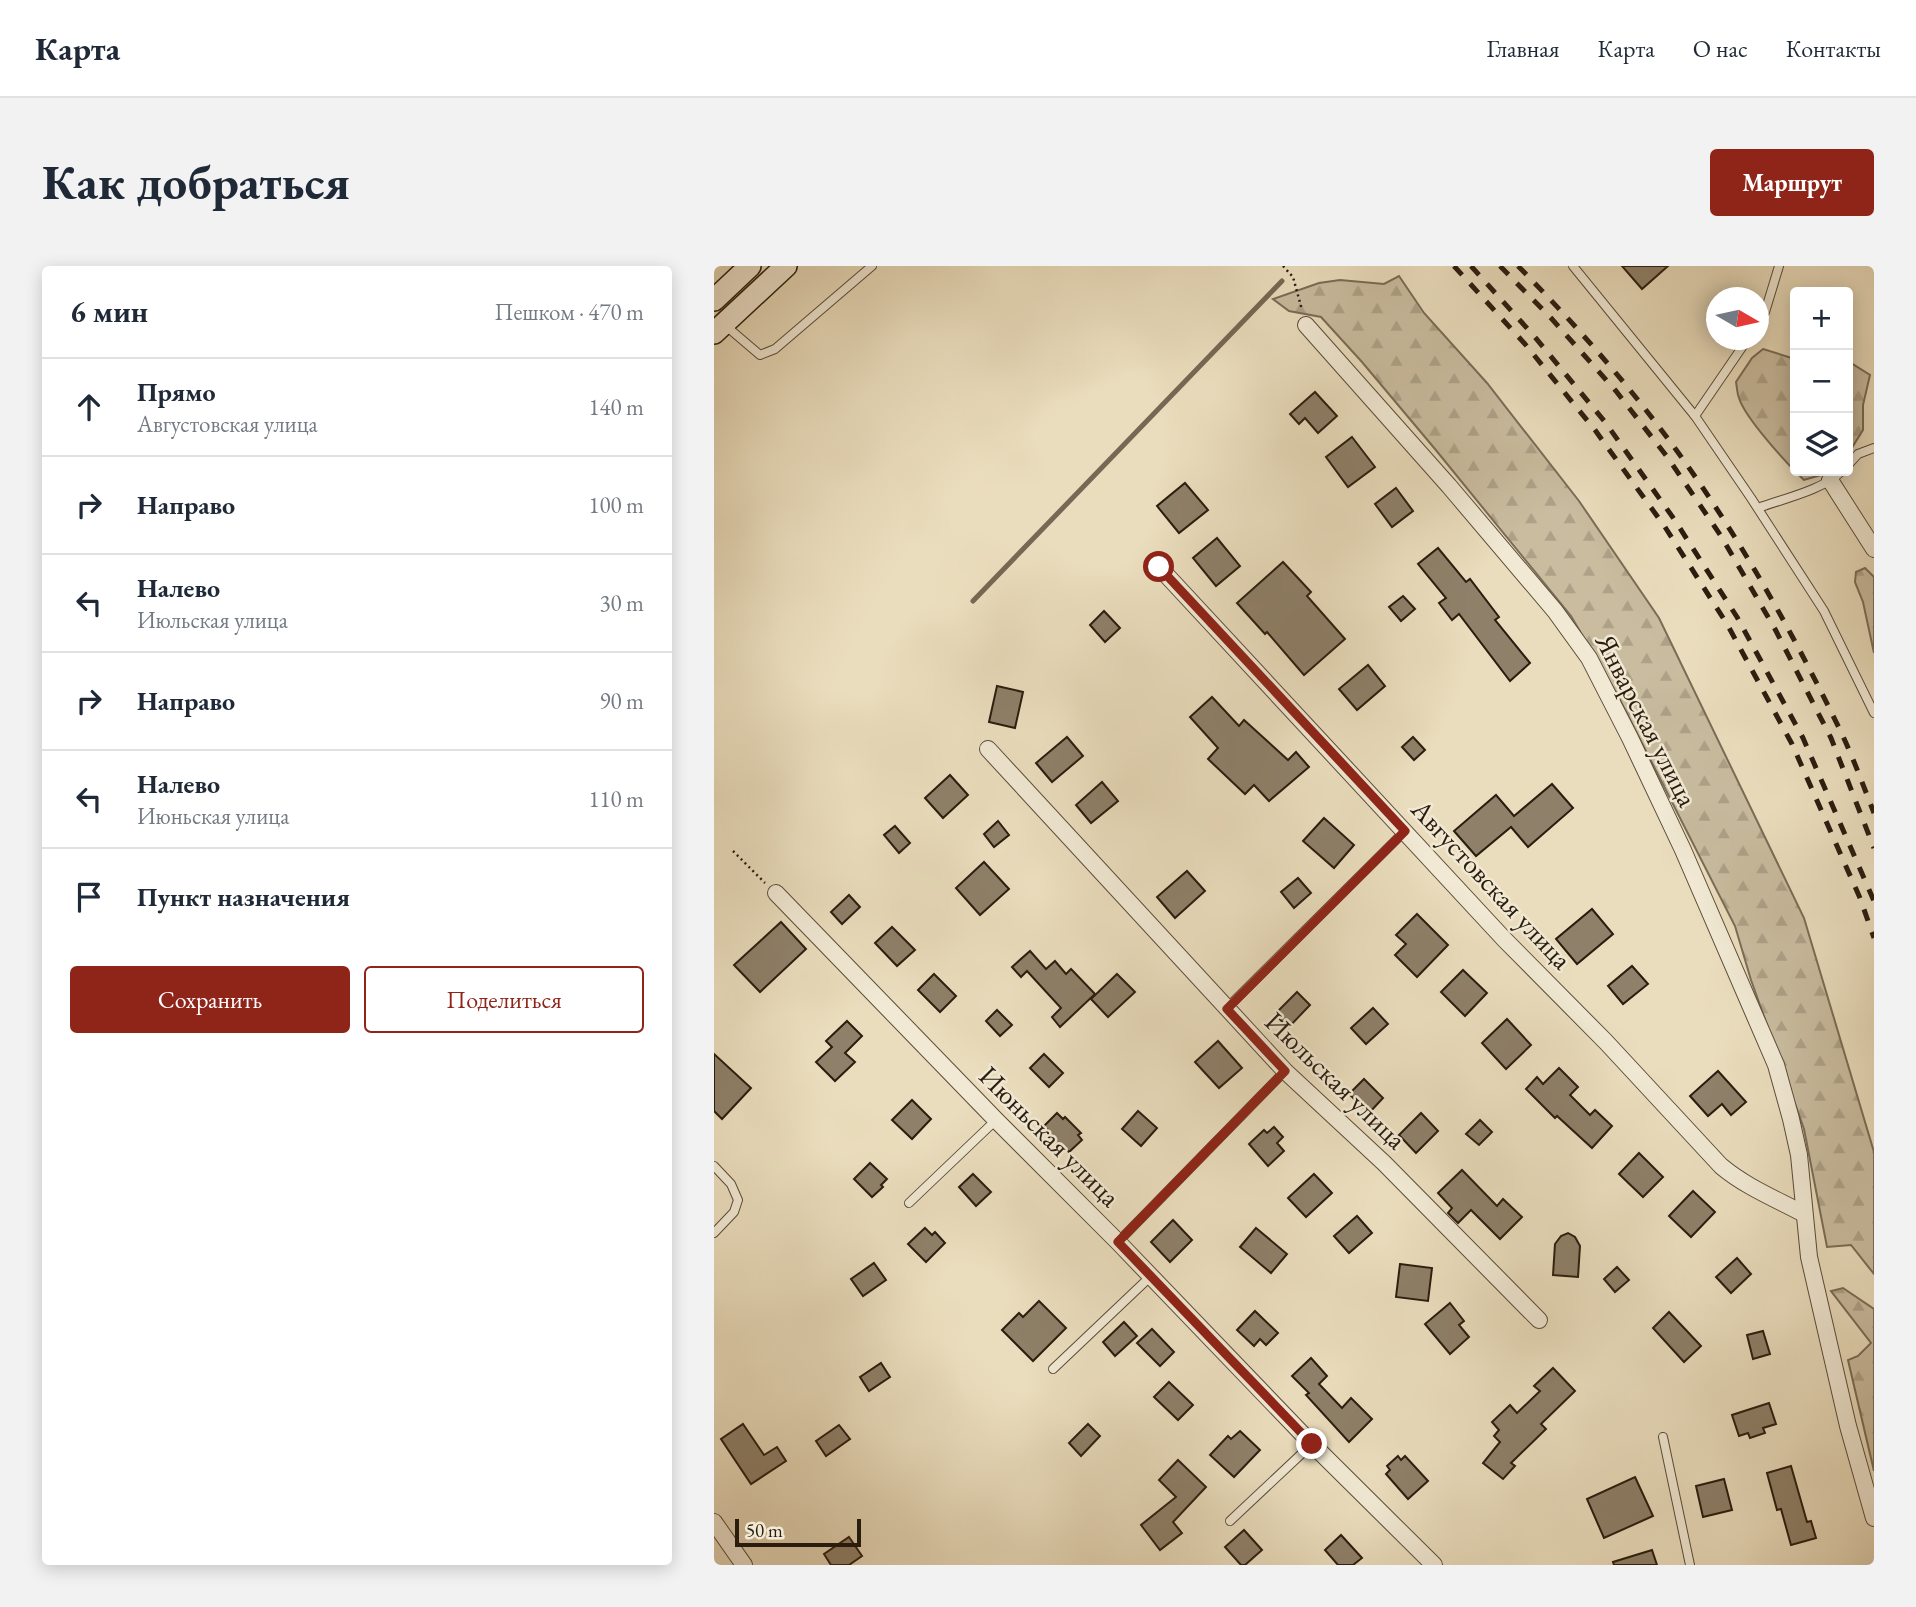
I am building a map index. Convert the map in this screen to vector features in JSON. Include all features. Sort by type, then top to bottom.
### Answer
[{"type":"main road","points":[[714,300],[750,266]]},
{"type":"main road","points":[[719,329],[786,266]]},
{"type":"street","name":"Январская улица","points":[[1306,325],[1542,594],[1588,658],[1630,738],[1683,850],[1771,1052],[1796,1139],[1809,1257],[1851,1437],[1874,1518]]},
{"type":"street","points":[[1837,476],[1874,549]]},
{"type":"street","name":"Августовская улица","points":[[1159,567],[1504,939],[1606,1042],[1721,1166],[1760,1192],[1804,1214]]},
{"type":"street","name":"Июльская улица","points":[[988,749],[1285,1071],[1384,1163],[1539,1320]]},
{"type":"street","name":"Июньская улица","points":[[776,893],[1312,1444],[1434,1565]]},
{"type":"street","points":[[714,1522],[744,1565]]},
{"type":"lane","points":[[719,329],[760,355],[775,349],[872,266]]},
{"type":"lane","points":[[1573,266],[1695,416],[1758,508],[1824,611],[1874,713]]},
{"type":"lane","points":[[1769,299],[1779,266]]},
{"type":"lane","points":[[1695,416],[1740,350]]},
{"type":"lane","points":[[1853,460],[1858,454],[1874,447]]},
{"type":"lane","points":[[1758,508],[1812,489],[1834,476]]},
{"type":"lane","points":[[1227,1009],[1405,831]]},
{"type":"lane","points":[[1118,1242],[1285,1071]]},
{"type":"lane","points":[[909,1203],[996,1120]]},
{"type":"lane","points":[[714,1166],[731,1184],[738,1200],[734,1212],[714,1233]]},
{"type":"lane","points":[[1052,1369],[1151,1276]]},
{"type":"lane","points":[[1663,1437],[1690,1565]]},
{"type":"lane","points":[[1230,1521],[1312,1444]]},
{"type":"path","points":[[1283,266],[1293,277],[1306,325]]},
{"type":"path","points":[[733,851],[776,893]]},
{"type":"green space","points":[[1399,276],[1424,313],[1487,383],[1579,501],[1659,618],[1804,918],[1874,1152],[1874,1274],[1851,1245],[1827,1247],[1804,1129],[1751,980],[1735,926],[1617,694],[1571,616],[1435,449],[1321,317],[1289,311],[1273,299],[1319,283],[1340,280],[1384,284]]},
{"type":"green space","points":[[1762,350],[1790,357],[1790,466],[1749,417],[1738,396],[1736,382],[1752,358]]},
{"type":"green space","points":[[1853,364],[1870,375],[1863,405],[1863,430],[1853,446]]},
{"type":"green space","points":[[1800,476],[1818,476],[1804,480]]},
{"type":"green space","points":[[1865,568],[1874,577],[1874,653],[1863,602],[1855,582],[1856,572]]},
{"type":"green space","points":[[1843,1288],[1874,1309],[1874,1471],[1848,1360],[1858,1356],[1871,1343],[1831,1291]]},
{"type":"building","points":[[1622,266],[1668,266],[1642,289]]},
{"type":"building","points":[[1315,392],[1337,416],[1318,433],[1305,418],[1299,424],[1290,414]]},
{"type":"building","points":[[1352,437],[1375,467],[1348,487],[1326,457]]},
{"type":"building","points":[[1185,483],[1208,510],[1179,533],[1157,506]]},
{"type":"building","points":[[1396,488],[1413,511],[1392,527],[1375,504]]},
{"type":"building","points":[[1217,538],[1240,566],[1216,586],[1193,558]]},
{"type":"building","points":[[1438,548],[1466,582],[1470,579],[1499,617],[1495,620],[1530,663],[1510,681],[1459,614],[1452,620],[1439,603],[1446,598],[1418,564]]},
{"type":"building","points":[[1283,562],[1311,592],[1307,596],[1345,639],[1304,675],[1267,632],[1265,634],[1237,603]]},
{"type":"building","points":[[1403,596],[1415,609],[1401,621],[1389,607]]},
{"type":"building","points":[[1104,611],[1120,628],[1105,642],[1090,625]]},
{"type":"building","points":[[1368,665],[1385,686],[1357,710],[1339,689]]},
{"type":"building","points":[[997,686],[1023,692],[1015,728],[989,722]]},
{"type":"building","points":[[1212,697],[1239,726],[1244,720],[1288,760],[1296,752],[1309,767],[1269,801],[1254,785],[1245,794],[1208,759],[1218,748],[1190,717]]},
{"type":"building","points":[[1067,737],[1083,756],[1052,782],[1036,763]]},
{"type":"building","points":[[1413,737],[1425,750],[1414,760],[1402,747]]},
{"type":"building","points":[[950,775],[968,795],[943,818],[925,798]]},
{"type":"building","points":[[1102,782],[1118,801],[1091,823],[1076,805]]},
{"type":"building","points":[[1552,784],[1573,808],[1528,847],[1511,827],[1476,856],[1454,831],[1496,795],[1514,816]]},
{"type":"building","points":[[1324,818],[1354,845],[1334,868],[1303,841]]},
{"type":"building","points":[[998,821],[1009,835],[994,847],[984,834]]},
{"type":"building","points":[[895,826],[910,843],[899,853],[884,835]]},
{"type":"building","points":[[984,862],[1009,889],[980,915],[956,888]]},
{"type":"building","points":[[1187,871],[1205,891],[1175,918],[1157,897]]},
{"type":"building","points":[[1298,878],[1311,893],[1294,908],[1281,892]]},
{"type":"building","points":[[849,895],[860,907],[842,924],[831,912]]},
{"type":"building","points":[[1592,909],[1613,934],[1577,964],[1556,939]]},
{"type":"building","points":[[1417,914],[1448,945],[1417,977],[1395,955],[1406,944],[1396,935]]},
{"type":"building","points":[[781,922],[806,949],[760,992],[734,965]]},
{"type":"building","points":[[892,927],[915,950],[897,966],[875,943]]},
{"type":"building","points":[[1030,951],[1046,969],[1055,961],[1066,974],[1071,969],[1095,994],[1060,1027],[1052,1017],[1061,1008],[1027,971],[1021,977],[1012,967]]},
{"type":"building","points":[[1632,966],[1648,984],[1623,1004],[1608,986]]},
{"type":"building","points":[[1463,970],[1487,993],[1465,1016],[1441,992]]},
{"type":"building","points":[[934,974],[956,996],[940,1012],[918,990]]},
{"type":"building","points":[[1117,974],[1135,992],[1108,1017],[1091,999]]},
{"type":"building","points":[[1297,992],[1310,1005],[1288,1028],[1275,1014]]},
{"type":"building","points":[[1373,1008],[1388,1024],[1366,1044],[1351,1028]]},
{"type":"building","points":[[997,1010],[1012,1025],[1000,1036],[986,1021]]},
{"type":"building","points":[[1507,1019],[1531,1045],[1506,1069],[1482,1043]]},
{"type":"building","points":[[847,1021],[862,1036],[845,1053],[855,1062],[835,1081],[816,1062],[832,1047],[826,1041]]},
{"type":"building","points":[[1218,1041],[1242,1068],[1219,1088],[1195,1062]]},
{"type":"building","points":[[714,1054],[751,1088],[722,1119],[714,1111]]},
{"type":"building","points":[[1044,1054],[1063,1073],[1049,1087],[1030,1068]]},
{"type":"building","points":[[1559,1068],[1578,1087],[1570,1095],[1590,1115],[1595,1110],[1612,1126],[1592,1148],[1557,1116],[1555,1118],[1526,1089],[1537,1077],[1543,1084]]},
{"type":"building","points":[[1718,1071],[1746,1102],[1731,1115],[1722,1104],[1708,1116],[1690,1096]]},
{"type":"building","points":[[1364,1079],[1383,1098],[1369,1113],[1349,1094]]},
{"type":"building","points":[[912,1100],[931,1119],[912,1139],[892,1120]]},
{"type":"building","points":[[1138,1111],[1157,1128],[1141,1146],[1122,1129]]},
{"type":"building","points":[[1057,1113],[1081,1133],[1078,1135],[1082,1140],[1069,1152],[1065,1148],[1062,1150],[1047,1135],[1050,1132],[1044,1126]]},
{"type":"building","points":[[1421,1113],[1438,1131],[1416,1153],[1399,1135]]},
{"type":"building","points":[[1480,1120],[1492,1132],[1479,1145],[1466,1134]]},
{"type":"building","points":[[1274,1127],[1283,1137],[1277,1143],[1284,1151],[1268,1166],[1249,1144],[1264,1130],[1267,1133]]},
{"type":"building","points":[[1639,1153],[1663,1177],[1643,1197],[1619,1174]]},
{"type":"building","points":[[870,1163],[887,1179],[872,1197],[854,1179]]},
{"type":"building","points":[[1462,1170],[1497,1206],[1503,1199],[1522,1217],[1500,1239],[1471,1210],[1458,1223],[1448,1213],[1452,1208],[1438,1193]]},
{"type":"building","points":[[973,1174],[991,1192],[976,1206],[959,1187]]},
{"type":"building","points":[[1314,1174],[1332,1193],[1306,1217],[1288,1198]]},
{"type":"building","points":[[1693,1191],[1715,1212],[1691,1237],[1669,1216]]},
{"type":"building","points":[[1357,1216],[1372,1233],[1349,1253],[1334,1236]]},
{"type":"building","points":[[1173,1220],[1192,1240],[1170,1262],[1151,1242]]},
{"type":"building","points":[[925,1228],[932,1235],[935,1232],[945,1243],[926,1262],[908,1244]]},
{"type":"building","points":[[1256,1228],[1287,1254],[1271,1273],[1240,1247]]},
{"type":"building","points":[[1568,1233],[1575,1237],[1580,1246],[1578,1277],[1553,1275],[1555,1244],[1561,1236]]},
{"type":"building","points":[[1737,1258],[1751,1274],[1731,1293],[1716,1277]]},
{"type":"building","points":[[874,1263],[886,1280],[863,1296],[851,1279]]},
{"type":"building","points":[[1400,1264],[1432,1268],[1428,1301],[1396,1297]]},
{"type":"building","points":[[1617,1267],[1629,1280],[1615,1292],[1604,1279]]},
{"type":"building","points":[[1039,1301],[1066,1328],[1033,1361],[1002,1330],[1019,1313],[1023,1317]]},
{"type":"building","points":[[1450,1303],[1464,1321],[1459,1325],[1469,1337],[1450,1354],[1425,1324]]},
{"type":"building","points":[[1255,1311],[1278,1333],[1266,1345],[1260,1339],[1254,1346],[1237,1330]]},
{"type":"building","points":[[1669,1312],[1701,1346],[1684,1362],[1653,1328]]},
{"type":"building","points":[[1124,1322],[1137,1336],[1115,1356],[1103,1342]]},
{"type":"building","points":[[1152,1329],[1174,1352],[1160,1366],[1137,1343]]},
{"type":"building","points":[[1763,1331],[1770,1354],[1753,1359],[1747,1335]]},
{"type":"building","points":[[1311,1358],[1327,1376],[1319,1384],[1342,1408],[1351,1398],[1372,1419],[1349,1442],[1292,1376]]},
{"type":"building","points":[[881,1363],[890,1377],[869,1391],[860,1377]]},
{"type":"building","points":[[1553,1368],[1575,1391],[1541,1424],[1546,1429],[1511,1463],[1515,1466],[1503,1479],[1483,1463],[1500,1442],[1494,1436],[1499,1430],[1492,1422],[1510,1405],[1517,1413],[1540,1391],[1534,1386]]},
{"type":"building","points":[[1169,1382],[1193,1405],[1178,1420],[1154,1397]]},
{"type":"building","points":[[1769,1403],[1776,1424],[1763,1428],[1765,1433],[1750,1438],[1748,1433],[1739,1436],[1732,1415]]},
{"type":"building","points":[[743,1424],[764,1455],[777,1447],[786,1461],[751,1484],[721,1439]]},
{"type":"building","points":[[1088,1424],[1100,1436],[1081,1456],[1069,1443]]},
{"type":"building","points":[[839,1425],[850,1439],[826,1456],[816,1441]]},
{"type":"building","points":[[1240,1431],[1260,1450],[1234,1477],[1210,1455],[1228,1436],[1231,1439]]},
{"type":"building","points":[[1398,1456],[1401,1460],[1405,1456],[1428,1481],[1408,1499],[1386,1474],[1390,1470],[1387,1466]]},
{"type":"building","points":[[1178,1460],[1206,1487],[1173,1522],[1182,1533],[1160,1550],[1141,1525],[1176,1497],[1159,1480]]},
{"type":"building","points":[[1791,1466],[1807,1522],[1811,1521],[1816,1538],[1791,1545],[1781,1509],[1777,1510],[1767,1473]]},
{"type":"building","points":[[1635,1477],[1653,1516],[1604,1538],[1587,1499]]},
{"type":"building","points":[[1724,1479],[1732,1510],[1703,1517],[1696,1486]]},
{"type":"building","points":[[1244,1530],[1262,1550],[1245,1565],[1241,1565],[1225,1547]]},
{"type":"building","points":[[1341,1535],[1362,1558],[1353,1565],[1338,1565],[1325,1550]]},
{"type":"building","points":[[849,1537],[862,1556],[849,1565],[831,1565],[824,1554]]},
{"type":"building","points":[[1652,1550],[1657,1565],[1614,1565],[1613,1562]]},
{"type":"waterway","points":[[973,601],[1282,281]]},
{"type":"railway","points":[[1454,266],[1525,344],[1595,430],[1665,527],[1727,624],[1792,744],[1860,898],[1874,938]]},
{"type":"railway","points":[[1471,266],[1534,336],[1605,422],[1674,519],[1737,617],[1803,738],[1874,901]]},
{"type":"railway","points":[[1500,266],[1616,391],[1668,458],[1721,536],[1775,629],[1831,738],[1874,848]]},
{"type":"railway","points":[[1518,266],[1621,379],[1700,484],[1784,622],[1849,750],[1874,813]]},
{"type":"route","points":[[1159,567],[1405,831],[1227,1009],[1285,1071],[1118,1242],[1312,1444]]}]
